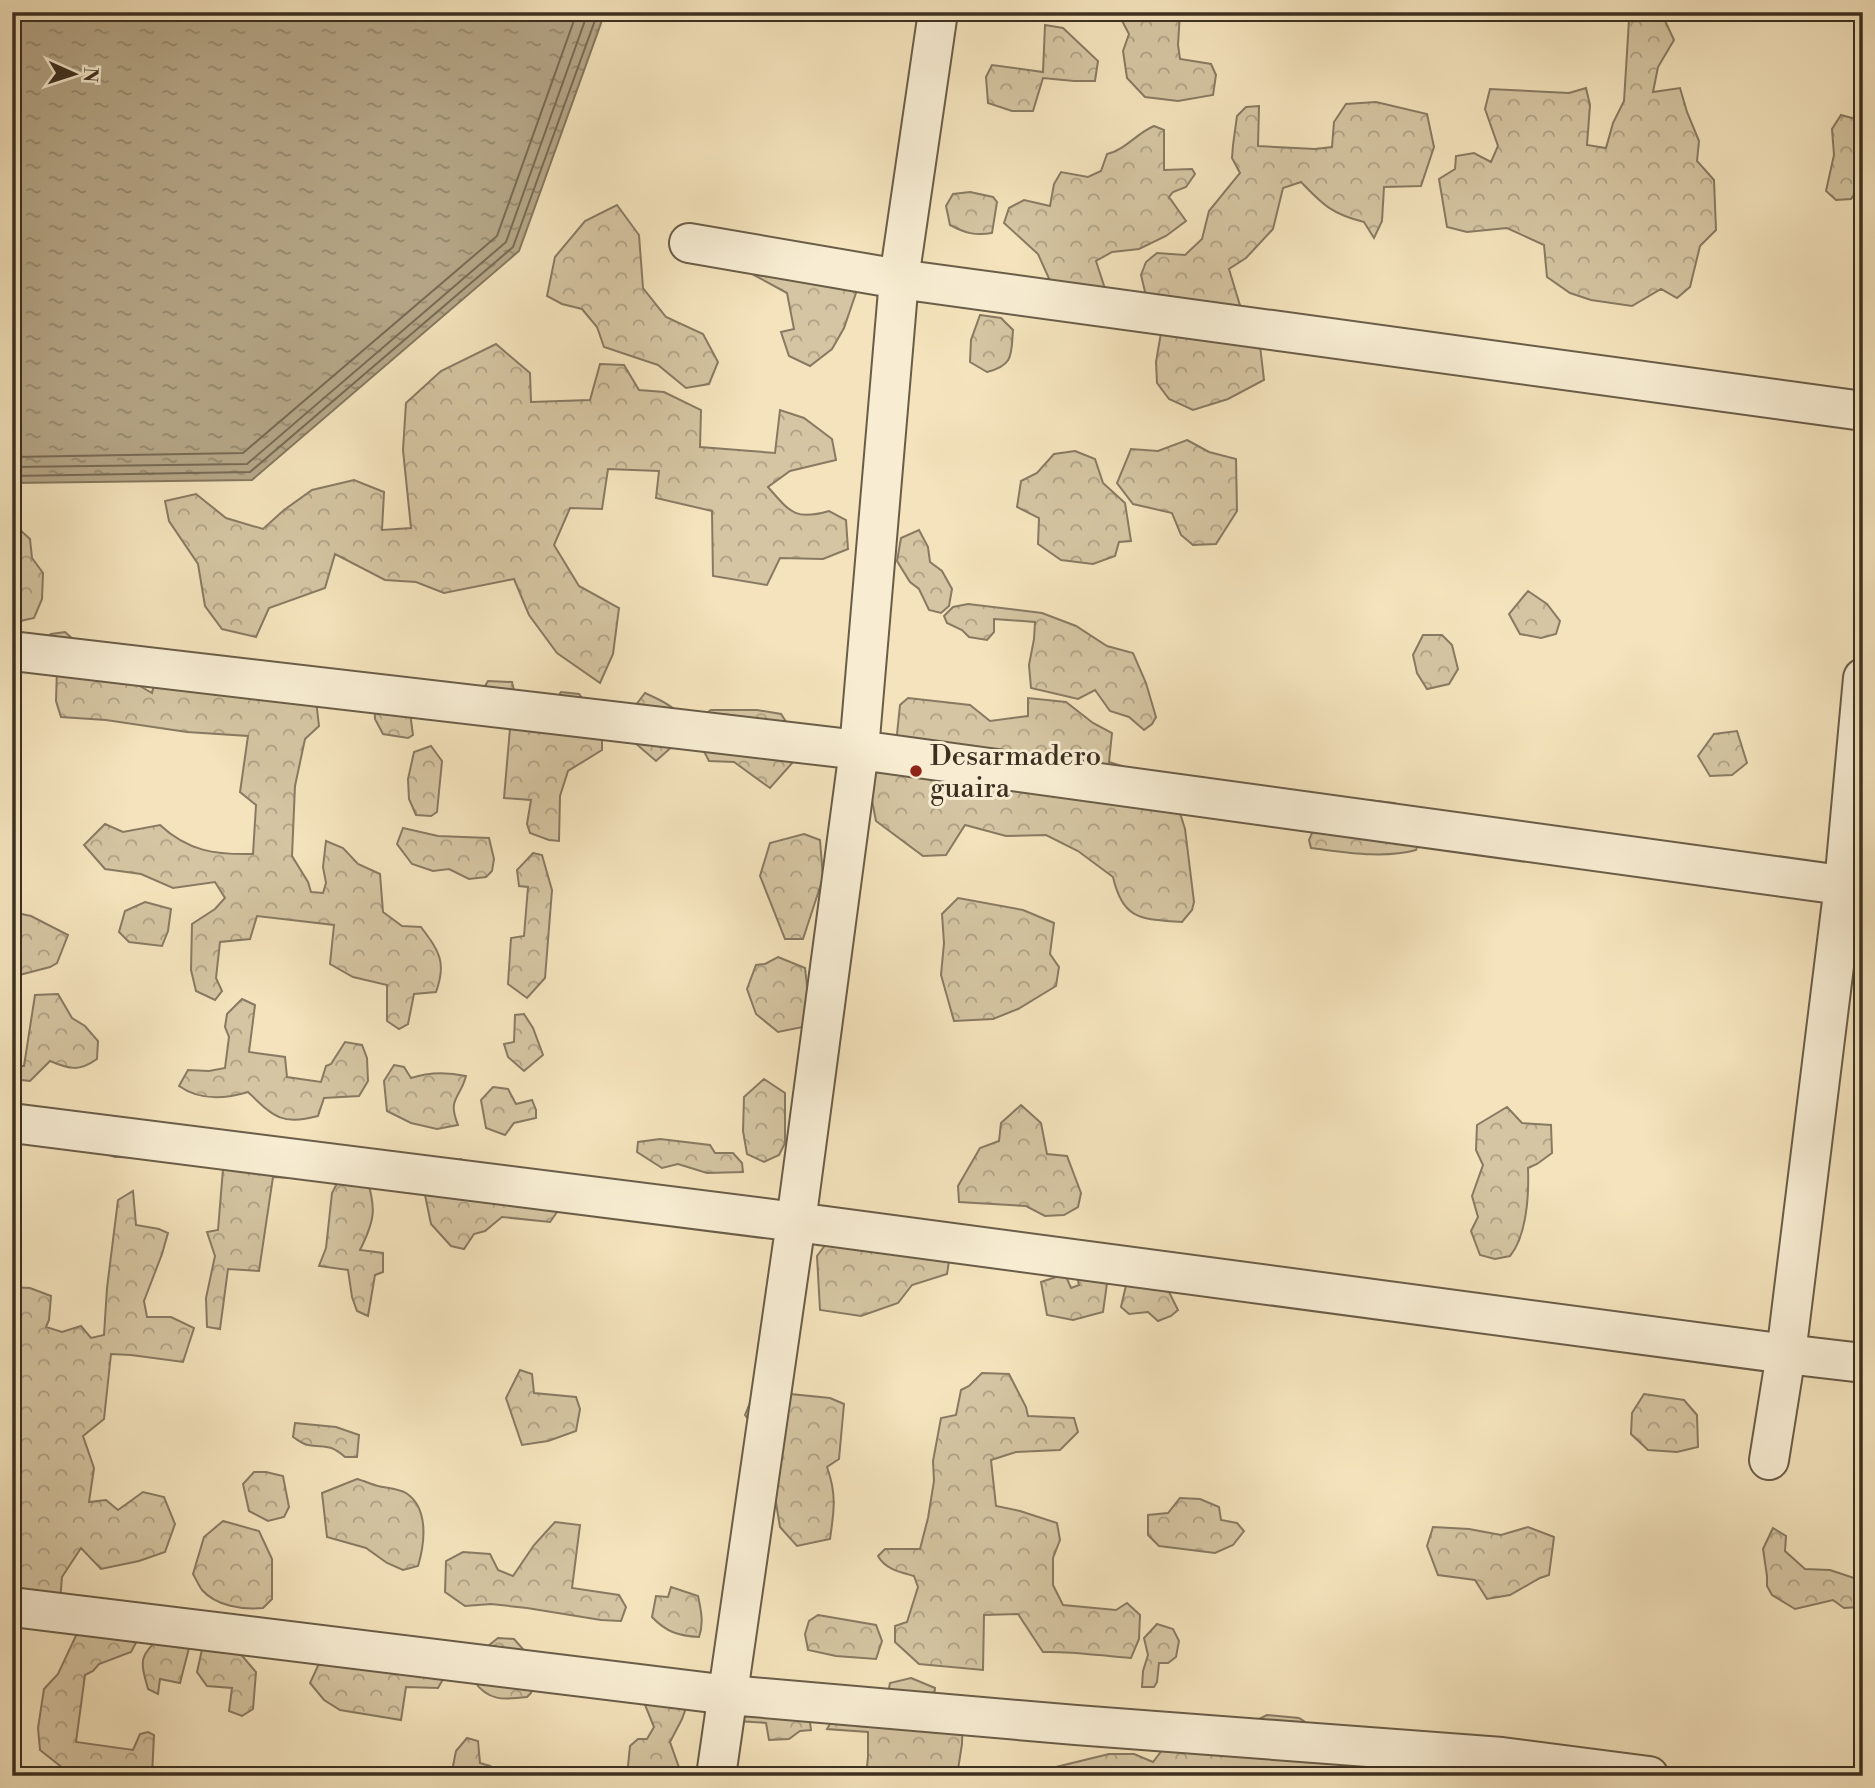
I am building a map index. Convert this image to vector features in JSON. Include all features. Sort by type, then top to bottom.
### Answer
[{"type":"street","points":[[716,1776],[796,1222],[859,750],[899,279],[938,12]]},
{"type":"street","points":[[689,243],[899,279],[1863,411]]},
{"type":"street","points":[[12,651],[859,750],[1853,887]]},
{"type":"street","points":[[1769,1460],[1853,887],[1863,678]]},
{"type":"street","points":[[12,1123],[796,1222],[1863,1363]]},
{"type":"street","points":[[12,1607],[729,1695],[1076,1725],[1502,1757],[1649,1776]]},
{"type":"green space","points":[[1088,12],[1180,12],[1180,59],[1211,64],[1216,75],[1213,95],[1178,101],[1145,97],[1127,78],[1123,51],[1129,34],[1120,17]]},
{"type":"green space","points":[[1626,12],[1661,12],[1674,40],[1658,67],[1653,92],[1680,88],[1699,141],[1697,161],[1714,180],[1716,230],[1700,246],[1690,287],[1677,298],[1661,289],[1632,306],[1591,300],[1570,293],[1547,277],[1544,245],[1507,228],[1467,232],[1447,227],[1439,179],[1455,169],[1456,156],[1474,153],[1491,162],[1498,146],[1485,109],[1490,89],[1569,93],[1586,88],[1590,105],[1587,145],[1606,148],[1613,123],[1624,101],[1629,20]]},
{"type":"green space","points":[[1045,25],[1063,28],[1098,61],[1095,81],[1043,78],[1033,111],[1012,111],[988,103],[986,77],[992,65],[1043,72]]},
{"type":"green space","points":[[1376,102],[1427,114],[1434,147],[1421,186],[1384,187],[1382,221],[1374,238],[1364,222],[1329,208],[1301,182],[1283,188],[1273,229],[1246,258],[1229,269],[1242,312],[1259,337],[1264,380],[1228,399],[1193,410],[1169,399],[1157,383],[1156,362],[1162,327],[1147,300],[1141,275],[1146,262],[1157,253],[1185,255],[1202,239],[1209,211],[1240,173],[1232,158],[1237,116],[1246,107],[1259,106],[1258,146],[1315,149],[1332,147],[1334,122],[1346,104]]},
{"type":"green space","points":[[1841,115],[1863,121],[1863,182],[1851,199],[1836,200],[1826,191],[1834,155],[1832,129]]},
{"type":"green space","points":[[1154,126],[1164,130],[1164,170],[1192,169],[1195,174],[1186,187],[1173,192],[1169,197],[1186,221],[1166,236],[1139,249],[1112,252],[1096,261],[1109,301],[1051,283],[1038,254],[1004,223],[1009,208],[1024,200],[1050,206],[1054,184],[1061,172],[1088,177],[1101,171],[1107,154],[1120,149]]},
{"type":"green space","points":[[970,192],[993,197],[997,202],[992,233],[970,233],[950,225],[946,206],[953,194]]},
{"type":"green space","points":[[617,205],[639,235],[643,288],[666,317],[703,334],[718,362],[709,384],[686,388],[658,365],[604,347],[597,327],[582,309],[562,304],[547,296],[555,257],[585,221]]},
{"type":"green space","points":[[769,245],[857,290],[844,328],[832,349],[810,366],[789,356],[781,332],[794,329],[787,293],[754,275]]},
{"type":"green space","points":[[980,315],[1001,318],[1013,330],[1007,362],[987,372],[970,362],[971,340]]},
{"type":"green space","points":[[496,344],[530,373],[531,402],[590,400],[600,364],[624,365],[639,390],[664,392],[701,410],[700,447],[775,453],[780,410],[804,418],[832,439],[836,460],[790,471],[768,487],[794,512],[808,515],[829,511],[846,520],[848,549],[823,559],[780,558],[767,585],[713,576],[712,511],[656,498],[659,471],[608,469],[602,509],[570,508],[554,545],[579,586],[619,608],[613,654],[600,683],[557,653],[529,615],[514,579],[444,593],[416,582],[385,580],[335,554],[325,588],[269,608],[256,637],[222,629],[205,606],[198,564],[169,521],[165,501],[196,494],[226,518],[263,529],[312,490],[354,480],[384,492],[382,530],[411,528],[403,450],[406,403],[441,371]]},
{"type":"green space","points":[[1187,440],[1209,452],[1236,459],[1237,511],[1216,544],[1193,545],[1181,535],[1172,513],[1133,504],[1117,483],[1131,449],[1158,451]]},
{"type":"green space","points":[[1075,451],[1095,459],[1103,483],[1125,503],[1131,541],[1119,542],[1115,556],[1093,564],[1061,560],[1038,544],[1039,518],[1017,507],[1021,481],[1037,473],[1054,454]]},
{"type":"green space","points":[[12,500],[19,529],[30,539],[32,558],[43,573],[42,599],[34,618],[12,623]]},
{"type":"green space","points":[[919,530],[928,547],[930,562],[942,571],[952,589],[949,606],[941,613],[929,610],[919,589],[910,582],[897,561],[901,538]]},
{"type":"green space","points":[[1528,591],[1547,604],[1560,621],[1556,634],[1541,638],[1520,634],[1509,614]]},
{"type":"green space","points":[[968,604],[1042,613],[1076,626],[1107,646],[1133,653],[1156,717],[1152,724],[1144,730],[1129,717],[1110,711],[1095,690],[1078,699],[1031,688],[1029,665],[1035,622],[994,619],[994,632],[987,640],[969,637],[962,630],[947,623],[944,616],[953,607]]},
{"type":"green space","points":[[65,632],[93,657],[106,681],[133,682],[152,693],[158,668],[316,700],[319,726],[305,739],[295,786],[292,856],[311,892],[323,893],[326,883],[323,867],[326,841],[343,848],[358,864],[380,874],[383,912],[402,926],[421,927],[427,935],[437,950],[441,973],[436,992],[414,994],[408,1024],[399,1029],[387,1021],[387,985],[353,977],[330,964],[334,925],[257,916],[250,939],[220,942],[216,978],[222,991],[215,1000],[196,991],[191,970],[192,924],[215,909],[225,898],[215,882],[173,888],[141,874],[105,869],[84,845],[105,824],[123,832],[160,825],[181,841],[203,850],[226,854],[253,854],[256,805],[240,792],[248,736],[187,732],[106,720],[61,717],[56,701],[57,669],[35,650],[51,634]]},
{"type":"green space","points":[[1423,635],[1442,635],[1452,645],[1458,669],[1449,684],[1427,689],[1417,673],[1413,655]]},
{"type":"green space","points":[[488,681],[512,682],[518,707],[542,720],[561,692],[579,694],[602,724],[602,750],[568,771],[560,796],[559,841],[530,833],[527,824],[531,800],[504,798],[511,717],[473,706]]},
{"type":"green space","points":[[374,693],[409,705],[413,735],[408,738],[383,734],[375,719]]},
{"type":"green space","points":[[645,693],[672,708],[681,719],[683,727],[684,736],[656,761],[627,736],[623,722]]},
{"type":"green space","points":[[908,698],[970,705],[990,721],[1028,716],[1028,698],[1066,702],[1093,723],[1112,733],[1109,762],[1170,781],[1185,829],[1194,902],[1192,910],[1182,922],[1136,915],[1122,902],[1113,877],[1078,851],[1046,835],[1006,836],[965,825],[946,855],[923,856],[876,821],[868,780],[896,744],[900,705]]},
{"type":"green space","points":[[711,710],[757,710],[781,714],[794,734],[793,762],[770,788],[734,762],[709,761],[690,724]]},
{"type":"green space","points":[[1737,731],[1747,763],[1732,775],[1710,776],[1698,756],[1714,734]]},
{"type":"green space","points":[[431,746],[442,761],[437,812],[431,816],[416,815],[409,799],[408,779],[414,752]]},
{"type":"green space","points":[[1367,800],[1394,803],[1417,811],[1425,827],[1416,850],[1377,854],[1311,848],[1309,840],[1312,833],[1350,815]]},
{"type":"green space","points":[[403,828],[438,836],[489,838],[494,859],[492,871],[486,877],[469,879],[449,869],[433,871],[412,864],[397,844]]},
{"type":"green space","points":[[804,834],[820,840],[823,878],[803,939],[785,939],[760,876],[770,843]]},
{"type":"green space","points":[[533,853],[542,855],[552,890],[545,978],[527,998],[508,984],[511,938],[524,936],[528,887],[519,886],[517,870]]},
{"type":"green space","points":[[958,898],[1023,910],[1054,923],[1050,954],[1059,967],[1056,986],[1018,1009],[993,1019],[954,1021],[941,975],[944,943],[942,914]]},
{"type":"green space","points":[[145,902],[171,909],[168,931],[162,946],[129,942],[119,932],[125,911]]},
{"type":"green space","points":[[12,912],[31,916],[68,935],[57,963],[12,977]]},
{"type":"green space","points":[[778,957],[805,968],[808,994],[803,1027],[778,1032],[756,1014],[747,989],[756,965],[765,964]]},
{"type":"green space","points":[[58,994],[72,1018],[85,1026],[98,1041],[97,1059],[85,1066],[74,1068],[50,1061],[30,1081],[12,1079],[12,1066],[24,1066],[35,995]]},
{"type":"green space","points":[[242,999],[255,1005],[249,1052],[285,1057],[287,1077],[321,1082],[326,1066],[331,1064],[345,1042],[362,1045],[367,1058],[368,1081],[359,1096],[324,1098],[318,1116],[295,1120],[271,1113],[248,1092],[213,1097],[195,1094],[179,1086],[188,1070],[209,1071],[225,1068],[229,1037],[225,1027],[227,1014]]},
{"type":"green space","points":[[524,1014],[533,1028],[543,1055],[524,1071],[508,1057],[504,1044],[514,1042],[515,1015]]},
{"type":"green space","points":[[394,1065],[404,1067],[411,1078],[438,1073],[466,1076],[454,1104],[458,1125],[437,1129],[411,1123],[387,1111],[384,1081]]},
{"type":"green space","points":[[764,1079],[785,1093],[785,1143],[779,1155],[764,1162],[747,1154],[743,1131],[744,1097]]},
{"type":"green space","points":[[493,1087],[508,1089],[516,1104],[532,1100],[536,1118],[514,1123],[505,1135],[486,1128],[481,1100]]},
{"type":"green space","points":[[1021,1105],[1041,1123],[1047,1154],[1067,1156],[1081,1193],[1078,1207],[1064,1215],[1045,1216],[1026,1206],[959,1202],[958,1186],[980,1148],[999,1141],[1001,1123]]},
{"type":"green space","points":[[1507,1107],[1522,1123],[1551,1125],[1552,1153],[1528,1168],[1527,1202],[1520,1237],[1510,1256],[1495,1259],[1480,1255],[1471,1231],[1478,1217],[1472,1196],[1483,1165],[1476,1150],[1477,1125]]},
{"type":"green space","points":[[660,1139],[710,1145],[715,1153],[733,1153],[742,1163],[743,1172],[707,1173],[678,1164],[662,1168],[637,1152],[638,1142]]},
{"type":"green space","points":[[82,1146],[289,1152],[294,1178],[273,1177],[259,1271],[228,1269],[220,1329],[207,1327],[206,1298],[215,1256],[207,1232],[218,1230],[223,1169],[203,1159],[115,1157]]},
{"type":"green space","points":[[461,1159],[479,1179],[562,1205],[550,1222],[502,1217],[485,1231],[474,1234],[464,1249],[451,1246],[431,1224],[425,1195],[431,1164]]},
{"type":"green space","points":[[346,1166],[366,1174],[371,1196],[372,1220],[360,1250],[383,1253],[383,1272],[375,1275],[368,1316],[357,1311],[348,1270],[319,1266],[326,1248],[332,1193]]},
{"type":"green space","points":[[133,1191],[136,1225],[168,1233],[144,1301],[147,1317],[171,1317],[194,1328],[183,1362],[111,1354],[104,1419],[83,1436],[94,1468],[89,1502],[106,1500],[118,1510],[143,1492],[164,1497],[175,1524],[165,1552],[139,1561],[101,1569],[81,1548],[62,1577],[59,1614],[12,1605],[12,1287],[30,1288],[51,1296],[46,1327],[62,1332],[81,1326],[91,1338],[104,1335],[118,1200]]},
{"type":"green space","points":[[888,1231],[949,1261],[947,1274],[912,1285],[898,1303],[861,1316],[820,1310],[817,1256],[826,1244],[865,1251]]},
{"type":"green space","points":[[1073,1259],[1110,1262],[1103,1312],[1073,1320],[1047,1315],[1041,1282],[1065,1274],[1071,1288],[1079,1285]]},
{"type":"green space","points":[[1127,1281],[1169,1292],[1178,1310],[1158,1321],[1148,1312],[1129,1314],[1121,1307]]},
{"type":"green space","points":[[520,1370],[532,1374],[534,1393],[576,1397],[580,1409],[576,1431],[548,1441],[522,1445],[506,1398]]},
{"type":"green space","points":[[793,1373],[791,1394],[830,1398],[844,1404],[839,1459],[827,1467],[834,1503],[830,1539],[797,1546],[780,1527],[766,1442],[745,1415],[756,1388]]},
{"type":"green space","points":[[982,1373],[1009,1374],[1028,1416],[1074,1418],[1078,1432],[1060,1450],[1016,1452],[991,1460],[996,1506],[1057,1523],[1060,1540],[1053,1558],[1053,1585],[1063,1605],[1116,1610],[1127,1603],[1140,1615],[1139,1639],[1131,1658],[1043,1652],[1018,1614],[984,1615],[983,1670],[919,1664],[895,1642],[895,1626],[907,1622],[918,1587],[914,1576],[889,1567],[878,1556],[885,1549],[920,1549],[934,1481],[933,1461],[941,1418],[956,1415],[961,1390]]},
{"type":"green space","points":[[1644,1394],[1684,1400],[1697,1415],[1698,1447],[1677,1452],[1648,1450],[1631,1434],[1632,1413]]},
{"type":"green space","points":[[295,1423],[336,1427],[359,1435],[357,1457],[345,1457],[331,1448],[302,1443],[293,1437]]},
{"type":"green space","points":[[254,1472],[283,1476],[289,1507],[284,1517],[268,1521],[249,1511],[243,1484]]},
{"type":"green space","points":[[357,1479],[406,1493],[419,1508],[423,1537],[418,1566],[403,1570],[387,1563],[366,1548],[327,1537],[322,1493]]},
{"type":"green space","points":[[1180,1498],[1200,1499],[1219,1507],[1221,1520],[1237,1523],[1244,1531],[1233,1545],[1215,1553],[1159,1546],[1148,1535],[1148,1515],[1168,1513]]},
{"type":"green space","points":[[223,1521],[259,1531],[272,1559],[272,1599],[263,1608],[239,1607],[215,1600],[202,1590],[193,1574],[204,1537]]},
{"type":"green space","points":[[555,1522],[580,1525],[572,1588],[619,1595],[626,1607],[621,1621],[491,1604],[465,1606],[445,1592],[446,1561],[463,1552],[490,1554],[498,1570],[513,1576],[534,1545]]},
{"type":"green space","points":[[1433,1527],[1469,1529],[1501,1535],[1528,1527],[1554,1537],[1549,1575],[1510,1595],[1487,1599],[1475,1580],[1438,1575],[1427,1546]]},
{"type":"green space","points":[[1773,1528],[1786,1536],[1785,1551],[1805,1569],[1830,1570],[1860,1580],[1858,1607],[1844,1608],[1833,1600],[1795,1609],[1772,1595],[1767,1586],[1763,1549]]},
{"type":"green space","points":[[671,1587],[698,1596],[702,1622],[699,1637],[673,1632],[652,1617],[656,1596],[668,1597]]},
{"type":"green space","points":[[818,1615],[876,1625],[882,1641],[876,1659],[836,1656],[808,1650],[805,1634],[809,1621]]},
{"type":"green space","points":[[1157,1624],[1173,1629],[1179,1641],[1176,1657],[1168,1663],[1159,1663],[1154,1687],[1142,1687],[1148,1655],[1144,1638]]},
{"type":"green space","points":[[81,1625],[139,1637],[131,1652],[99,1664],[85,1675],[76,1742],[133,1750],[140,1734],[148,1732],[154,1735],[152,1776],[68,1776],[64,1769],[40,1750],[38,1728],[44,1689],[58,1674]]},
{"type":"green space","points":[[163,1634],[189,1648],[180,1683],[160,1679],[158,1694],[148,1689],[143,1664],[146,1653]]},
{"type":"green space","points":[[226,1637],[256,1672],[253,1709],[242,1716],[229,1711],[232,1688],[207,1686],[197,1672],[203,1645]]},
{"type":"green space","points":[[498,1638],[514,1639],[538,1666],[531,1693],[527,1697],[497,1698],[479,1688],[474,1681],[478,1654]]},
{"type":"green space","points":[[322,1657],[442,1657],[442,1681],[438,1688],[406,1687],[401,1720],[340,1710],[324,1700],[310,1683]]},
{"type":"green space","points":[[911,1678],[935,1688],[933,1707],[963,1705],[962,1744],[957,1776],[866,1776],[868,1732],[827,1729],[839,1708],[885,1709],[890,1683]]},
{"type":"green space","points":[[691,1694],[670,1742],[682,1776],[627,1776],[630,1746],[638,1739],[647,1739],[654,1727],[641,1695]]},
{"type":"green space","points":[[747,1696],[807,1699],[811,1730],[800,1731],[789,1739],[769,1740],[766,1723],[738,1721]]},
{"type":"green space","points":[[1267,1715],[1299,1718],[1310,1725],[1489,1762],[1482,1776],[1044,1776],[1056,1767],[1109,1754],[1134,1754],[1153,1762],[1169,1741],[1217,1716],[1234,1722],[1255,1721]]},
{"type":"green space","points":[[467,1738],[478,1741],[480,1763],[508,1776],[451,1776],[456,1751]]},
{"type":"water","points":[[12,12],[605,12],[519,251],[252,480],[12,483]]},
{"type":"place","name":"Desarmadero guaira","points":[[916,771]]}]
